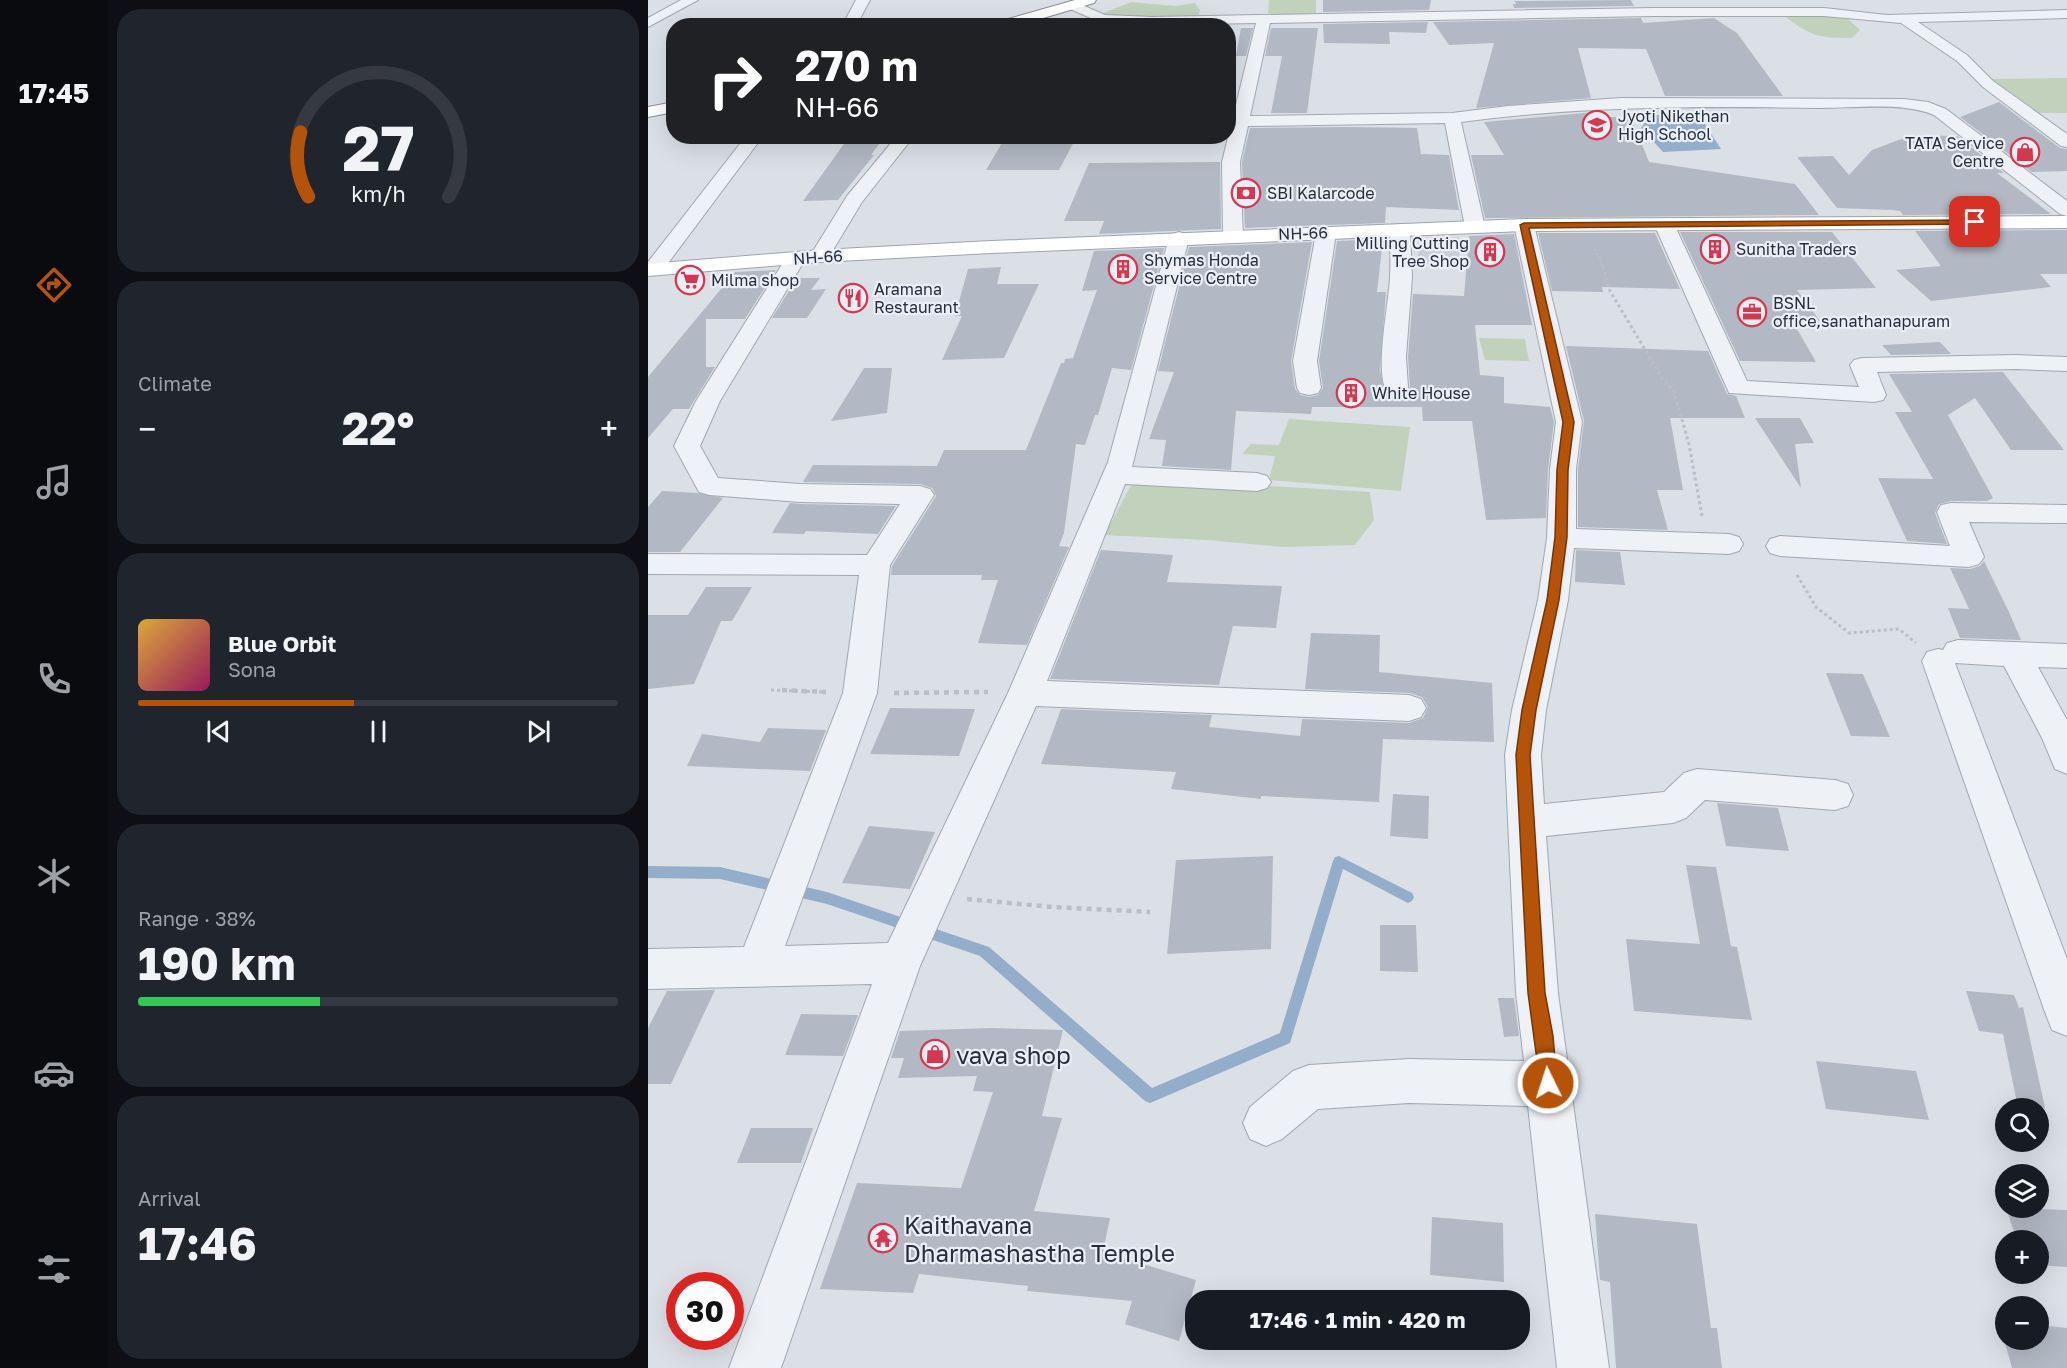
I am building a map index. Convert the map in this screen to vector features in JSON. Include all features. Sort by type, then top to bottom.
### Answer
[{"type":"main road","points":[[1026,18],[1081,2]]},
{"type":"main road","points":[[648,112],[666,109]]},
{"type":"main road","name":"NH-66","points":[[651,270],[820,256],[1179,238],[1524,225],[2067,222]]},
{"type":"street","points":[[648,23],[691,0]]},
{"type":"street","points":[[853,18],[863,0]]},
{"type":"street","points":[[1489,0],[1498,15]]},
{"type":"street","points":[[1761,0],[1773,12]]},
{"type":"street","points":[[1995,0],[2016,15]]},
{"type":"street","points":[[1081,2],[1101,18]]},
{"type":"street","points":[[1899,2],[1919,17]]},
{"type":"street","points":[[2034,2],[2062,14]]},
{"type":"street","points":[[1236,20],[1773,12],[1824,12],[1876,19],[2062,14]]},
{"type":"street","points":[[1903,18],[1962,58],[1988,84],[2067,142]]},
{"type":"street","points":[[1236,139],[1264,19]]},
{"type":"street","points":[[1240,121],[1452,118],[1501,110],[1636,104],[1916,104],[1940,112],[2067,210]]},
{"type":"street","points":[[1452,118],[1475,227]]},
{"type":"street","points":[[651,270],[748,144]]},
{"type":"street","points":[[820,256],[854,200],[900,144]]},
{"type":"street","points":[[1233,236],[1231,162],[1235,144]]},
{"type":"street","points":[[1664,224],[1738,388],[1874,395],[1862,365],[1918,366],[2024,361],[2067,364]]},
{"type":"street","points":[[1524,225],[1569,422],[1563,470],[1561,537],[1553,600],[1529,710],[1523,755],[1537,993],[1583,1368]]},
{"type":"street","points":[[1396,387],[1394,357],[1401,277],[1400,230]]},
{"type":"street","points":[[1310,388],[1305,361],[1320,284],[1326,232]]},
{"type":"street","points":[[755,1368],[900,963],[1025,693],[1115,475],[1124,451],[1179,238]]},
{"type":"street","points":[[757,966],[860,693],[875,566],[920,495],[800,493],[708,486],[687,446],[708,401],[796,258]]},
{"type":"street","points":[[1115,475],[1257,482]]},
{"type":"street","points":[[1780,546],[1969,557],[1951,512],[2067,514]]},
{"type":"street","points":[[1561,537],[1729,544]]},
{"type":"street","points":[[648,564],[875,566]]},
{"type":"street","points":[[2014,654],[2059,738],[2067,759]]},
{"type":"street","points":[[2067,656],[2014,654],[1948,656],[2067,1015]]},
{"type":"street","points":[[1025,693],[1409,708]]},
{"type":"street","points":[[1526,822],[1673,807],[1697,784],[1835,795]]},
{"type":"street","points":[[648,969],[900,963]]},
{"type":"street","points":[[1266,1123],[1309,1087],[1409,1082],[1548,1083]]},
{"type":"path","points":[[1589,225],[1595,253],[1606,273],[1610,291],[1662,378],[1674,392],[1689,444],[1702,521],[1729,544]]},
{"type":"path","points":[[1780,546],[1816,607],[1849,633],[1899,629],[1948,656]]},
{"type":"path","points":[[771,690],[860,693],[948,690],[1025,693]]},
{"type":"path","points":[[931,895],[1052,907],[1150,912]]},
{"type":"shaded area","points":[[1459,237],[1460,263],[1418,264],[1418,238]]},
{"type":"green space","points":[[1269,0],[1316,0],[1316,16],[1268,16]]},
{"type":"green space","points":[[1131,2],[1175,6],[1195,3],[1200,10],[1198,18],[1128,18],[1101,14]]},
{"type":"green space","points":[[1783,15],[1846,17],[1860,30],[1852,38],[1822,36],[1808,32]]},
{"type":"green space","points":[[2067,78],[2067,113],[2033,113],[1989,79]]},
{"type":"green space","points":[[1479,338],[1525,339],[1529,361],[1485,360]]},
{"type":"green space","points":[[1289,419],[1410,427],[1401,491],[1269,480],[1275,456],[1242,454],[1251,444],[1279,445]]},
{"type":"green space","points":[[1133,482],[1205,482],[1370,492],[1374,520],[1355,545],[1284,547],[1207,540],[1104,535]]},
{"type":"water","points":[[1650,115],[1699,115],[1721,149],[1663,152],[1641,128]]},
{"type":"building","points":[[1323,0],[1431,0],[1429,10],[1323,12]]},
{"type":"building","points":[[1631,0],[1634,6],[1514,8],[1513,4],[1516,4],[1515,1]]},
{"type":"building","points":[[1641,18],[1643,23],[1714,18],[1737,33],[1783,96],[1665,96],[1646,49],[1578,48],[1591,98],[1476,108],[1494,43],[1449,45],[1433,22]]},
{"type":"building","points":[[1428,22],[1426,33],[1389,32],[1390,44],[1324,43],[1323,24]]},
{"type":"building","points":[[1241,28],[1253,28],[1246,56],[1236,56]]},
{"type":"building","points":[[1271,28],[1318,28],[1307,113],[1271,113],[1282,56],[1265,56]]},
{"type":"building","points":[[1999,102],[2060,148],[2067,149],[2067,171],[2032,172],[1960,117]]},
{"type":"building","points":[[1595,112],[1596,117],[1631,117],[1649,162],[1795,184],[1819,215],[1485,218],[1471,155],[1504,155],[1484,122]]},
{"type":"building","points":[[1250,128],[1417,128],[1421,154],[1449,155],[1459,210],[1386,207],[1385,223],[1245,228],[1242,162]]},
{"type":"building","points":[[1912,135],[1957,136],[2004,173],[1997,173],[2051,214],[1903,215],[1900,211],[1892,210],[1837,208],[1797,157],[1833,156],[1849,175],[1872,150]]},
{"type":"building","points":[[844,144],[879,144],[871,155],[874,155],[838,200],[803,201]]},
{"type":"building","points":[[1001,144],[1073,144],[1059,170],[986,170]]},
{"type":"building","points":[[1220,162],[1221,229],[1099,234],[1104,221],[1064,221],[1089,163]]},
{"type":"building","points":[[2067,230],[2067,274],[2040,274],[2051,287],[1931,301],[1896,270],[1941,266],[1915,231]]},
{"type":"building","points":[[1680,232],[1832,232],[1876,288],[1797,290],[1820,321],[1793,322],[1816,362],[1740,361]]},
{"type":"building","points":[[1538,233],[1655,233],[1680,289],[1602,287],[1603,292],[1552,291]]},
{"type":"building","points":[[1514,234],[1532,325],[1475,325],[1480,375],[1504,377],[1504,403],[1550,407],[1554,422],[1548,469],[1546,518],[1486,520],[1472,421],[1423,421],[1422,407],[1312,407],[1311,414],[1236,411],[1231,470],[1162,466],[1166,440],[1149,439],[1174,372],[1158,371],[1189,247],[1312,242],[1291,361],[1295,389],[1300,395],[1309,397],[1318,395],[1323,388],[1319,361],[1337,241],[1383,239],[1377,292],[1386,292],[1380,370],[1385,393],[1396,396],[1405,394],[1410,387],[1408,357],[1413,294],[1464,296],[1469,236]]},
{"type":"building","points":[[1164,248],[1131,370],[1112,368],[1098,415],[1095,415],[1085,445],[1076,444],[1064,533],[1059,546],[1069,547],[1027,645],[978,643],[998,580],[981,580],[982,575],[891,575],[892,566],[936,496],[932,488],[920,484],[803,482],[813,465],[937,466],[944,450],[1026,450],[1061,363],[1064,363],[1065,359],[1073,358],[1097,290],[1082,291],[1094,251]]},
{"type":"building","points":[[1001,267],[997,284],[1039,284],[1004,358],[942,360],[962,316],[955,316],[968,269]]},
{"type":"building","points":[[776,270],[745,319],[706,319],[706,367],[715,367],[689,409],[673,409],[648,438],[648,377],[735,272]]},
{"type":"building","points":[[797,278],[820,278],[811,290],[826,289],[807,318],[772,318]]},
{"type":"building","points":[[1940,342],[1951,354],[1891,355],[1882,345]]},
{"type":"building","points":[[1566,346],[1708,351],[1727,394],[1736,396],[1745,418],[1670,418],[1683,490],[1657,490],[1668,530],[1578,527],[1578,469],[1584,421]]},
{"type":"building","points":[[864,368],[892,368],[887,413],[831,421]]},
{"type":"building","points":[[2003,372],[2064,450],[2011,450],[1975,398],[1948,415],[1993,498],[1987,501],[1951,501],[1939,504],[1935,513],[1947,544],[1907,541],[1878,478],[1933,479],[1895,412],[1912,412],[1889,374]]},
{"type":"building","points":[[1755,418],[1800,418],[1814,443],[1795,444],[1801,488]]},
{"type":"building","points":[[662,491],[697,493],[723,498],[680,552],[648,552],[648,507]]},
{"type":"building","points":[[790,503],[896,506],[878,534],[806,531],[804,534],[772,533]]},
{"type":"building","points":[[1101,550],[1173,555],[1167,582],[1282,586],[1276,628],[1233,626],[1219,685],[1050,679]]},
{"type":"building","points":[[1576,550],[1620,552],[1625,585],[1575,582]]},
{"type":"building","points":[[1984,561],[2021,640],[1960,638],[1948,608],[1969,609],[1950,568],[1970,569],[1980,566]]},
{"type":"building","points":[[706,587],[752,587],[732,621],[721,621],[694,684],[648,689],[648,615],[688,615]]},
{"type":"building","points":[[1311,633],[1380,635],[1379,672],[1492,683],[1494,742],[1383,739],[1379,802],[1261,796],[1261,799],[1171,789],[1176,772],[1041,764],[1061,709],[1212,715],[1209,727],[1300,736],[1302,719],[1409,723],[1423,718],[1428,707],[1422,697],[1410,693],[1305,689]]},
{"type":"building","points":[[1826,673],[1863,674],[1890,737],[1851,736]]},
{"type":"building","points":[[890,708],[975,709],[959,756],[870,754]]},
{"type":"building","points":[[768,728],[826,730],[810,771],[687,766],[702,734],[760,742]]},
{"type":"building","points":[[1393,794],[1429,796],[1428,839],[1390,836]]},
{"type":"building","points":[[1717,803],[1778,808],[1789,851],[1726,846]]},
{"type":"building","points":[[869,826],[935,832],[910,889],[842,883]]},
{"type":"building","points":[[1273,856],[1271,949],[1167,954],[1176,860]]},
{"type":"building","points":[[1686,865],[1716,867],[1731,946],[1737,947],[1752,1020],[1634,1011],[1626,939],[1700,944]]},
{"type":"building","points":[[1380,925],[1416,925],[1418,972],[1380,971]]},
{"type":"building","points":[[715,990],[671,1084],[648,1084],[648,1028],[667,991]]},
{"type":"building","points":[[1966,991],[2014,995],[2019,1008],[2023,1007],[2043,1098],[2016,1098],[2003,1034],[1979,1031]]},
{"type":"building","points":[[1498,998],[1514,998],[1519,1036],[1504,1037]]},
{"type":"building","points":[[801,1014],[858,1015],[843,1056],[785,1055]]},
{"type":"building","points":[[991,1028],[1063,1030],[1042,1116],[1062,1118],[1034,1211],[1110,1218],[1103,1252],[1196,1280],[1193,1290],[1185,1290],[1185,1319],[1179,1341],[1125,1324],[1132,1301],[1027,1291],[1028,1286],[919,1274],[913,1293],[820,1289],[857,1183],[961,1188],[993,1092],[973,1091],[977,1076],[898,1078],[904,1058],[891,1058],[900,1031]]},
{"type":"building","points":[[1816,1061],[1916,1071],[1929,1120],[1826,1109]]},
{"type":"building","points":[[751,1128],[813,1128],[801,1163],[737,1163]]},
{"type":"building","points":[[2049,1209],[2067,1210],[2067,1267],[2049,1266],[2049,1230],[2014,1230],[2009,1218],[2049,1218]]},
{"type":"building","points":[[1595,1214],[1697,1224],[1711,1328],[1717,1328],[1722,1368],[1616,1368],[1610,1282],[1600,1280]]},
{"type":"building","points":[[1432,1217],[1503,1223],[1504,1282],[1430,1275]]},
{"type":"building","points":[[2049,1326],[2067,1328],[2067,1368],[2012,1368],[2007,1350],[2049,1350]]},
{"type":"waterway","points":[[648,872],[720,873],[827,898],[984,951],[1150,1096],[1285,1038],[1339,861],[1408,897]]},
{"type":"place","name":"Jyoti Nikethan High School","points":[[1597,125]]},
{"type":"place","name":"TATA Service Centre","points":[[2025,152]]},
{"type":"place","name":"SBI Kalarcode","points":[[1246,193]]},
{"type":"place","name":"Sunitha Traders","points":[[1715,249]]},
{"type":"place","name":"Milling Cutting Tree Shop","points":[[1490,252]]},
{"type":"place","name":"Shymas Honda Service Centre","points":[[1123,269]]},
{"type":"place","name":"Milma shop","points":[[690,280]]},
{"type":"place","name":"Aramana Restaurant","points":[[853,298]]},
{"type":"place","name":"BSNL office,sanathanapuram","points":[[1752,312]]},
{"type":"place","name":"White House","points":[[1351,393]]},
{"type":"place","name":"vava shop","points":[[935,1054]]},
{"type":"place","name":"Kaithavana Dharmashastha Temple","points":[[883,1238]]},
{"type":"route","points":[[1548,1083],[1537,993],[1523,755],[1529,710],[1553,600],[1561,537],[1563,470],[1569,422],[1524,225],[1975,222]]}]
